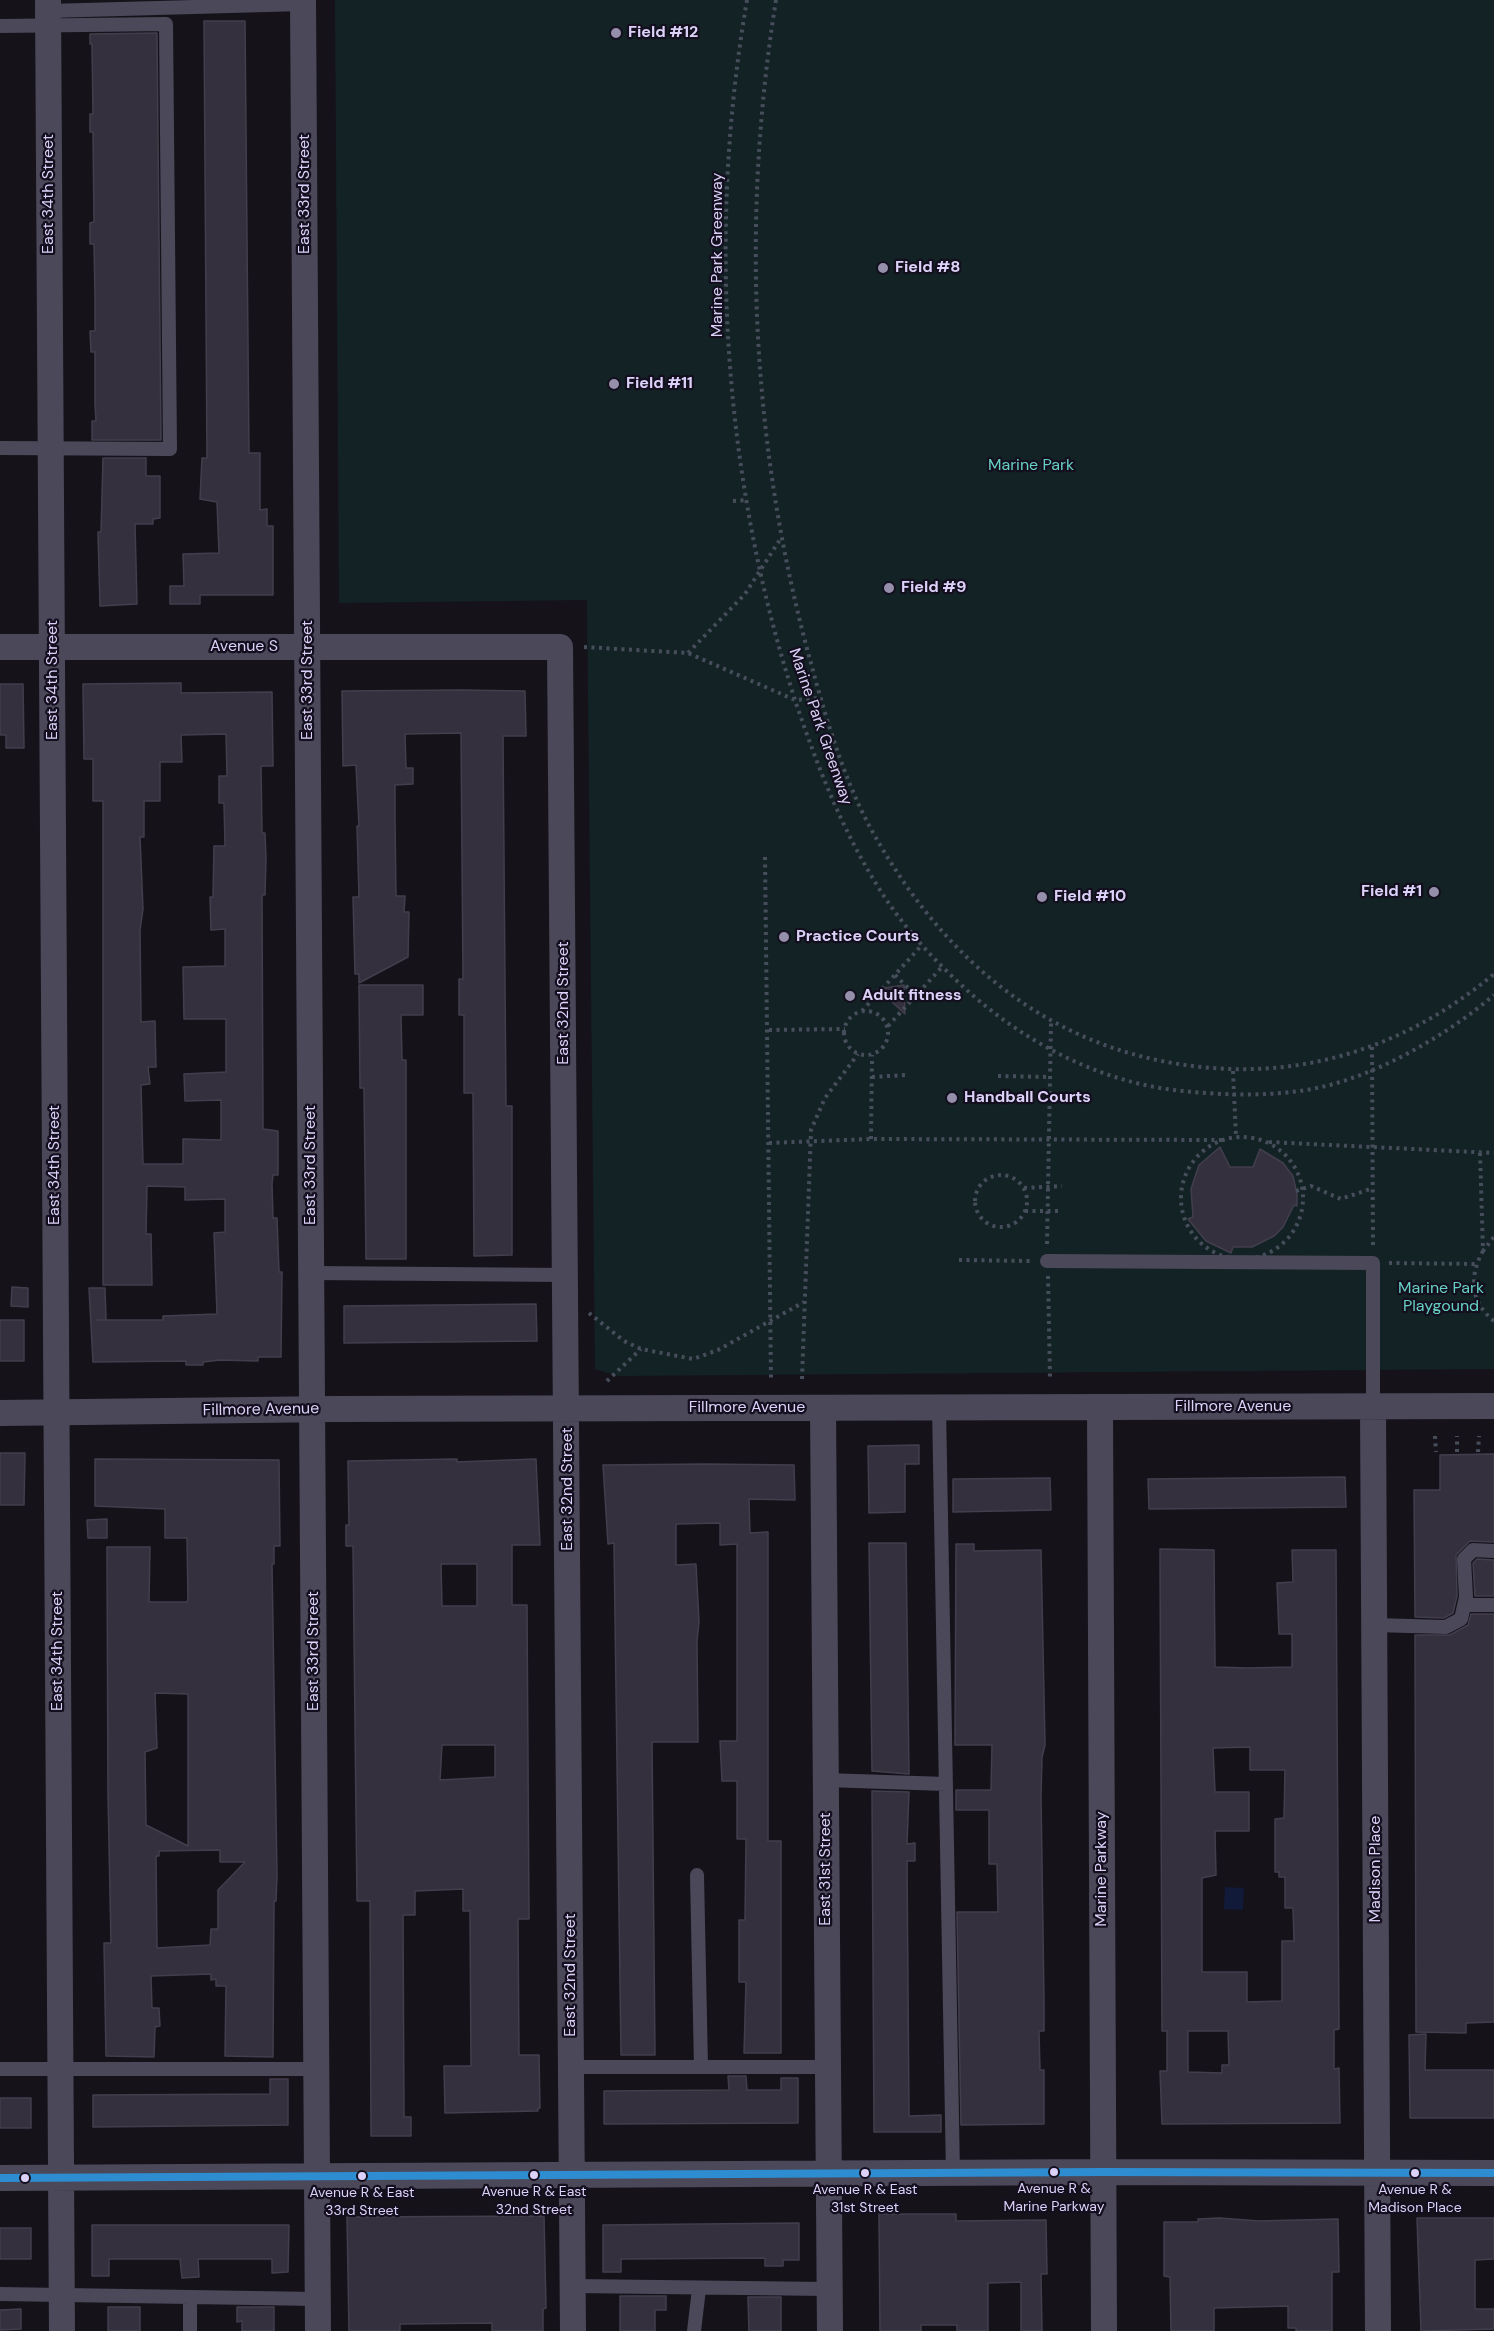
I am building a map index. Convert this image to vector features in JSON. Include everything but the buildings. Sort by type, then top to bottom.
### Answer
[{"type":"street","name":"East 33rd Street","points":[[303,2],[318,2331]]},
{"type":"street","name":"East 34th Street","points":[[48,12],[62,2331]]},
{"type":"street","name":"Avenue S","points":[[0,647],[572,647]]},
{"type":"street","name":"East 32nd Street","points":[[572,647],[566,1275],[573,2331]]},
{"type":"street","name":"Fillmore Avenue","points":[[0,1413],[312,1409],[1494,1406]]},
{"type":"street","name":"Marine Parkway","points":[[1100,1407],[1104,2331]]},
{"type":"street","name":"East 31st Street","points":[[823,1408],[827,2174],[830,2331]]},
{"type":"street","name":"Madison Place","points":[[1373,1408],[1378,2331]]},
{"type":"street","points":[[0,2178],[1103,2172],[1377,2175],[1494,2173]]},
{"type":"lane","points":[[0,26],[48,12],[303,2]]},
{"type":"lane","points":[[0,448],[170,449],[166,24],[48,12]]},
{"type":"lane","points":[[1047,1261],[1373,1263],[1373,1408]]},
{"type":"lane","points":[[312,1273],[566,1275]]},
{"type":"lane","points":[[939,1407],[953,2174]]},
{"type":"lane","points":[[1374,1625],[1446,1627],[1461,1619],[1464,1605],[1464,1559],[1473,1550],[1494,1551]]},
{"type":"lane","points":[[1464,1605],[1494,1605]]},
{"type":"lane","points":[[825,1780],[946,1784]]},
{"type":"lane","points":[[697,1875],[701,2067]]},
{"type":"lane","points":[[572,2067],[827,2067]]},
{"type":"lane","points":[[0,2069],[316,2069]]},
{"type":"lane","points":[[573,2286],[830,2289]]},
{"type":"lane","points":[[694,2331],[699,2289]]},
{"type":"lane","points":[[0,2294],[318,2299]]},
{"type":"lane","points":[[190,2297],[190,2331]]},
{"type":"path","name":"Marine Park Greenway","points":[[747,0],[732,116],[726,210],[731,361],[747,500],[760,568],[795,700],[813,752],[843,824],[879,889],[942,967],[997,1015],[1051,1051],[1099,1071],[1144,1085],[1197,1093],[1234,1094],[1308,1089],[1329,1085],[1373,1069],[1435,1037],[1494,995]]},
{"type":"path","name":"Marine Park Greenway","points":[[776,0],[760,143],[757,302],[764,420],[781,538],[820,698],[869,825],[910,891],[932,920],[979,968],[1010,995],[1052,1023],[1127,1054],[1193,1067],[1233,1071],[1299,1065],[1372,1047],[1424,1024],[1494,974]]},
{"type":"path","points":[[733,501],[747,500]]},
{"type":"path","points":[[688,654],[744,594],[781,538]]},
{"type":"path","points":[[572,647],[688,654],[795,700],[820,698]]},
{"type":"path","points":[[765,857],[769,1030],[771,1380]]},
{"type":"path","points":[[872,1055],[858,1054],[844,1038],[849,1019],[861,1012],[922,945]]},
{"type":"path","points":[[871,1139],[872,1055],[887,1041],[888,1027],[942,967]]},
{"type":"path","points":[[895,975],[916,996]]},
{"type":"path","points":[[861,1012],[874,1013],[888,1027]]},
{"type":"path","points":[[1050,1377],[1047,1141],[1052,1023]]},
{"type":"path","points":[[769,1030],[845,1029]]},
{"type":"path","points":[[1372,1047],[1373,1263],[1475,1264]]},
{"type":"path","points":[[802,1379],[809,1142],[814,1118],[825,1098],[858,1054]]},
{"type":"path","points":[[1233,1071],[1236,1137]]},
{"type":"path","points":[[872,1077],[906,1075]]},
{"type":"path","points":[[998,1076],[1050,1077]]},
{"type":"path","points":[[769,1143],[871,1139],[1223,1140],[1236,1137],[1268,1142],[1494,1153]]},
{"type":"path","points":[[1223,1140],[1204,1150],[1190,1165],[1182,1184],[1181,1205],[1186,1226],[1199,1243],[1216,1254],[1237,1262],[1268,1254],[1292,1234],[1304,1205],[1303,1189],[1291,1162],[1268,1142]]},
{"type":"path","points":[[1480,1153],[1483,1251]]},
{"type":"path","points":[[996,1175],[1012,1177],[1024,1188],[1028,1197],[1025,1211],[1018,1221],[1010,1226],[992,1226],[978,1214],[975,1198],[981,1183],[996,1175]]},
{"type":"path","points":[[1024,1188],[1062,1186]]},
{"type":"path","points":[[1296,1191],[1311,1186],[1341,1199],[1373,1188]]},
{"type":"path","points":[[1025,1211],[1062,1211]]},
{"type":"path","points":[[1494,1238],[1475,1264],[1472,1275],[1474,1293],[1484,1312],[1494,1321]]},
{"type":"path","points":[[959,1260],[1047,1261]]},
{"type":"path","points":[[588,1313],[624,1341],[641,1349],[693,1359],[705,1356],[804,1302]]},
{"type":"path","points":[[607,1381],[641,1349]]},
{"type":"path","points":[[1435,1436],[1436,1452]]},
{"type":"path","points":[[1457,1436],[1457,1452]]},
{"type":"path","points":[[1478,1452],[1479,1436]]},
{"type":"green space","name":"Marine Park","points":[[335,0],[1494,0],[1494,1369],[618,1376],[595,1369],[587,600],[339,603]]},
{"type":"water","points":[[1225,1887],[1244,1888],[1243,1910],[1224,1909]]},
{"type":"transit line","points":[[0,2178],[1103,2172],[1494,2173]]},
{"type":"place","name":"Field #12","points":[[616,33]]},
{"type":"place","name":"Field #8","points":[[883,268]]},
{"type":"place","name":"Field #11","points":[[614,384]]},
{"type":"place","name":"Field #9","points":[[889,588]]},
{"type":"place","name":"Field #1","points":[[1434,892]]},
{"type":"place","name":"Field #10","points":[[1042,897]]},
{"type":"place","name":"Practice Courts","points":[[784,937]]},
{"type":"place","name":"Adult fitness","points":[[850,996]]},
{"type":"place","name":"Handball Courts","points":[[952,1098]]},
{"type":"place","name":"Avenue R & Marine Parkway","points":[[1054,2172]]},
{"type":"place","name":"Avenue R & East 31st Street","points":[[865,2173]]},
{"type":"place","name":"Avenue R & Madison Place","points":[[1415,2173]]},
{"type":"place","name":"Avenue R & East 32nd Street","points":[[534,2175]]},
{"type":"place","name":"Avenue R & East 33rd Street","points":[[362,2176]]},
{"type":"park label","name":"Marine Park Playgound","points":[[1441,1298]]}]
